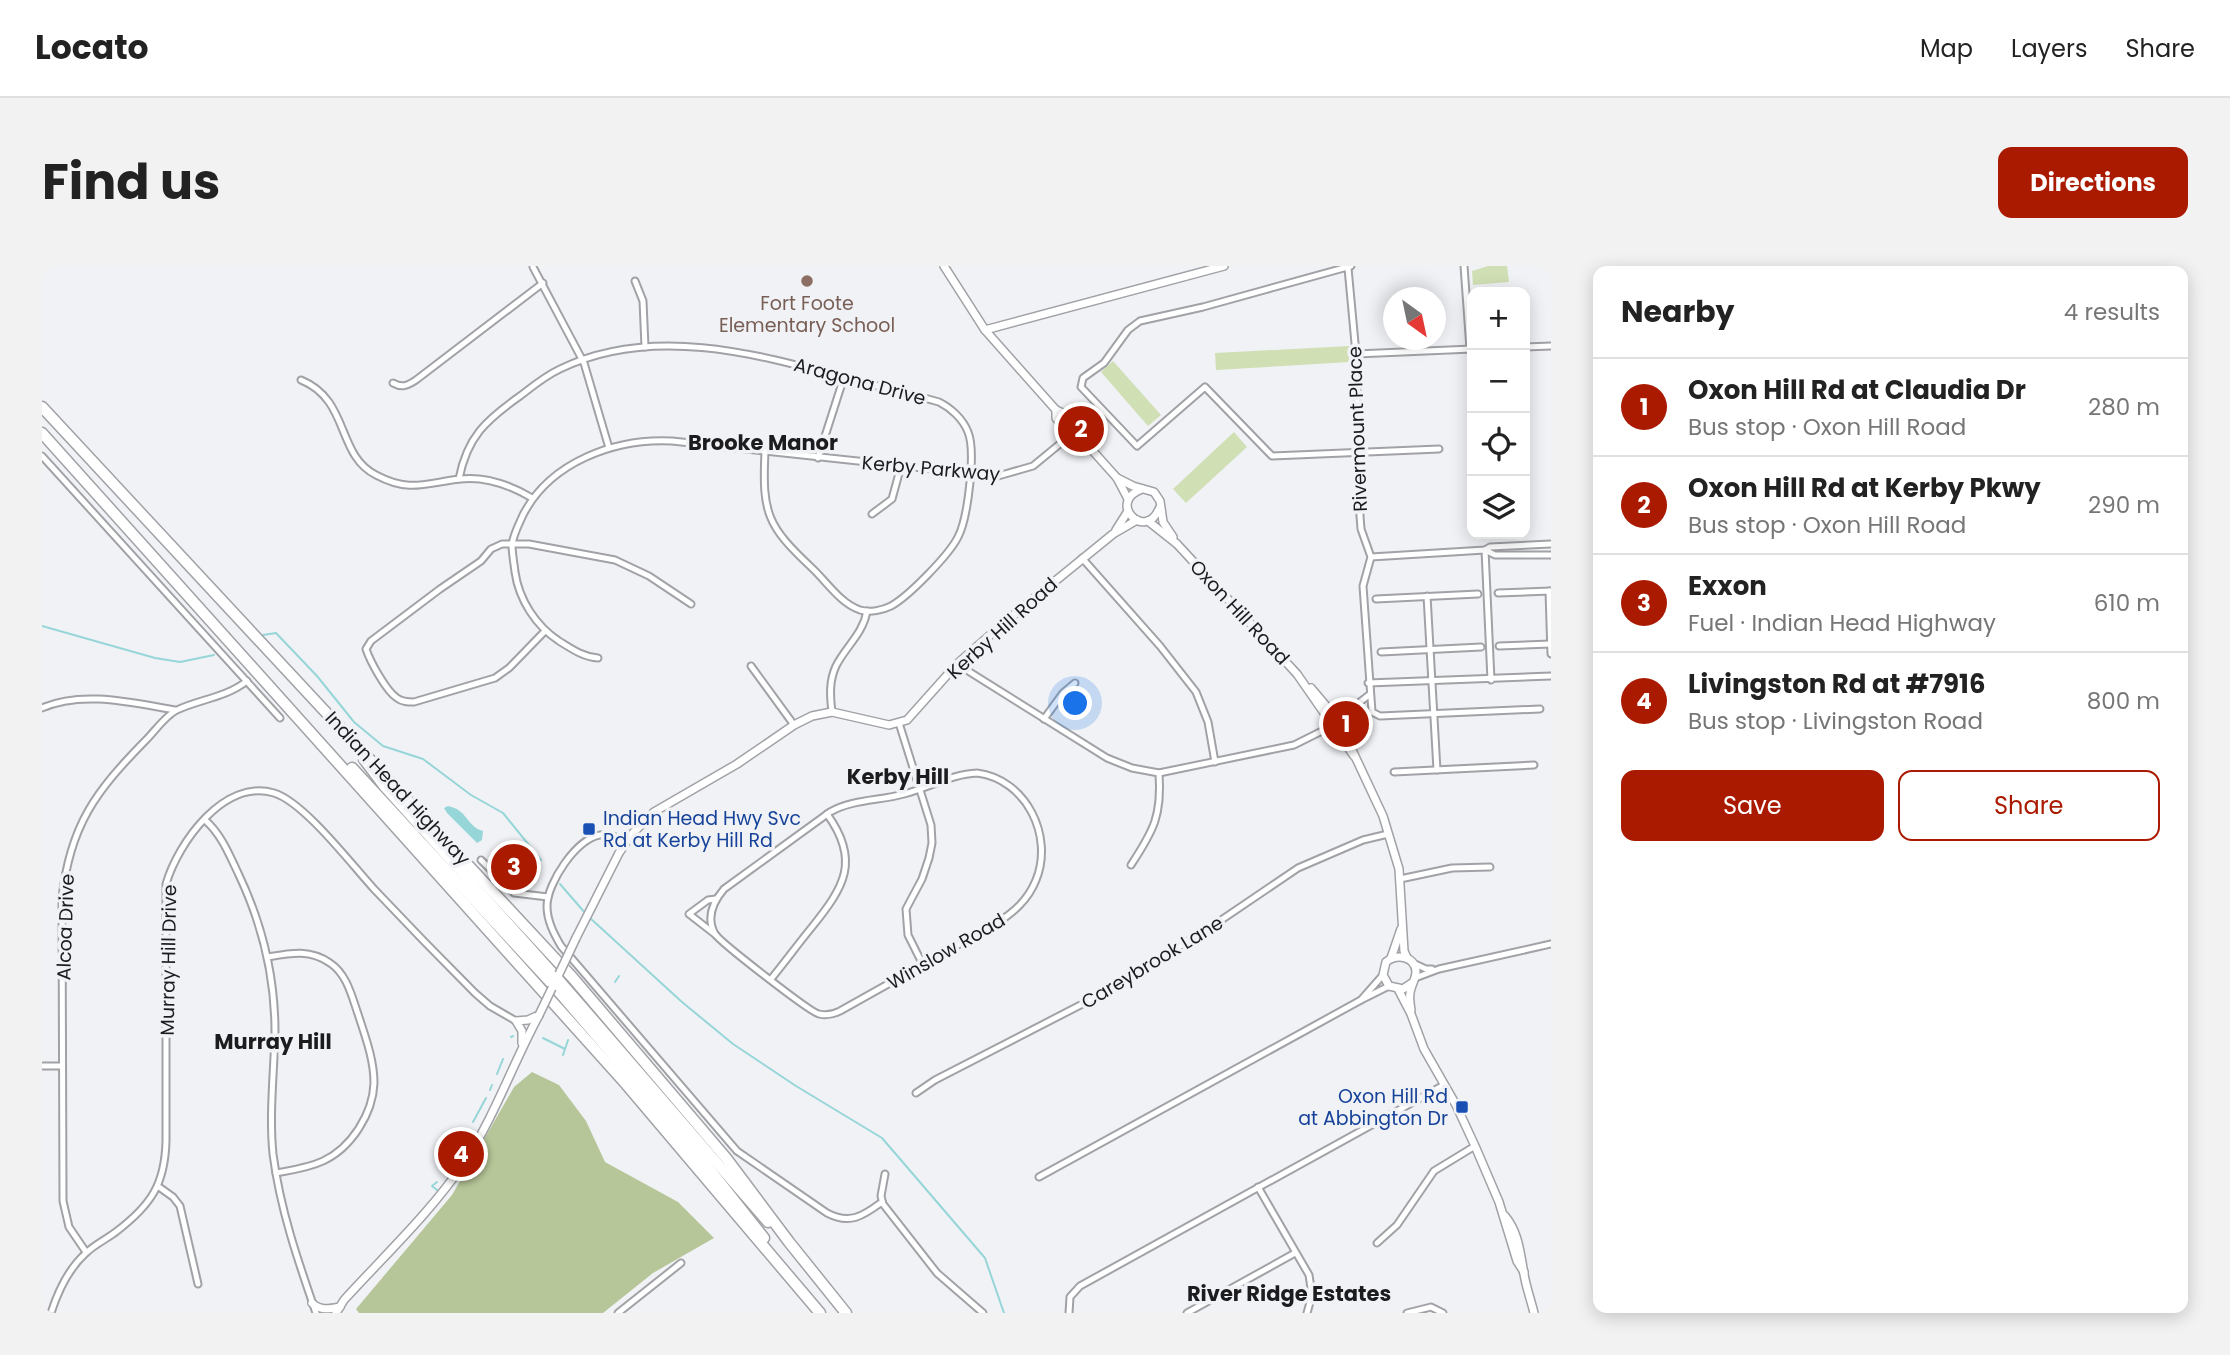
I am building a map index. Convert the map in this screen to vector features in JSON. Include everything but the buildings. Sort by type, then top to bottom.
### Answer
[{"type":"highway","name":"Indian Head Highway","points":[[42,407],[345,730],[624,1036],[726,1157],[846,1313]]},
{"type":"highway","name":"Indian Head Highway","points":[[42,433],[626,1084],[816,1309]]},
{"type":"highway","points":[[275,690],[378,794],[555,981],[719,1180],[816,1309]]},
{"type":"highway","points":[[345,730],[385,787],[742,1194],[789,1242]]},
{"type":"main road","points":[[944,266],[985,330],[1056,410],[1056,418],[1075,432],[1117,478],[1128,499],[1128,511],[1137,520],[1148,521],[1154,518],[1160,507],[1154,492],[1117,478]]},
{"type":"main road","points":[[985,330],[1223,266]]},
{"type":"main road","points":[[1128,499],[1134,492],[1143,489]]},
{"type":"main road","name":"Oxon Hill Road","points":[[1160,507],[1163,522],[1177,544]]},
{"type":"main road","name":"Kerby Hill Road","points":[[1113,534],[1128,511]]},
{"type":"main road","name":"Kerby Hill Road","points":[[899,723],[915,714],[957,664],[1082,558],[1113,534],[1137,520]]},
{"type":"main road","name":"Oxon Hill Road","points":[[1148,521],[1177,544],[1324,701],[1383,816],[1400,878],[1404,951],[1410,961]]},
{"type":"main road","points":[[313,1303],[326,1310],[338,1310],[451,1182],[479,1138],[626,842],[654,812],[812,716],[832,712],[883,724],[899,723]]},
{"type":"main road","name":"Oxon Hill Road","points":[[1391,958],[1403,925]]},
{"type":"main road","points":[[1411,1014],[1410,993],[1414,981],[1410,961],[1399,956],[1391,958],[1383,968],[1383,975],[1389,986],[1398,989],[1411,1014],[1424,1049],[1475,1146],[1504,1215],[1512,1224],[1523,1258],[1534,1313]]},
{"type":"main road","points":[[1398,989],[1414,981]]},
{"type":"main road","points":[[516,1021],[525,1021],[539,1015]]},
{"type":"main road","points":[[516,1021],[522,1031],[522,1049]]},
{"type":"street","points":[[1464,266],[1467,302]]},
{"type":"street","points":[[533,267],[582,359],[609,448]]},
{"type":"street","points":[[1349,267],[1203,307],[1147,318],[1134,324],[1104,363],[1083,378],[1081,387],[1137,446],[1205,387],[1272,456],[1439,449]]},
{"type":"street","name":"Rivermount Place","points":[[1349,267],[1356,354],[1361,529],[1371,556],[1363,586],[1372,712],[1380,716],[1434,714]]},
{"type":"street","points":[[635,281],[643,301],[645,347]]},
{"type":"street","points":[[393,383],[399,387],[415,380],[542,283]]},
{"type":"street","points":[[1530,347],[1551,346]]},
{"type":"street","name":"Aragona Drive","points":[[459,479],[470,444],[485,425],[541,380],[582,359],[645,347],[718,348],[761,356],[929,399],[950,408],[970,435],[970,474],[963,526],[949,550],[896,603],[885,609],[867,611]]},
{"type":"street","points":[[1356,354],[1467,349]]},
{"type":"street","points":[[818,458],[844,377]]},
{"type":"street","points":[[301,380],[318,389],[330,401],[352,450],[362,465],[373,473],[411,486],[459,479],[500,483],[532,498]]},
{"type":"street","name":"Kerby Parkway","points":[[512,543],[519,522],[542,486],[566,469],[609,448],[641,440],[998,476],[1027,469],[1038,463],[1075,432]]},
{"type":"street","points":[[765,452],[764,493],[768,513],[774,525],[801,558],[842,598],[857,609],[867,611],[858,636],[833,673],[830,697],[832,712]]},
{"type":"street","points":[[42,456],[280,718]]},
{"type":"street","points":[[872,514],[892,499],[901,466]]},
{"type":"street","points":[[512,543],[519,592],[545,631],[580,654],[598,658]]},
{"type":"street","points":[[545,631],[513,664],[492,680],[414,702],[401,701],[393,695],[370,660],[366,647],[370,641],[481,561],[491,549],[500,544],[512,543],[587,553],[615,560],[649,576],[691,604]]},
{"type":"street","points":[[1371,556],[1551,544],[1549,555],[1494,555],[1485,550]]},
{"type":"street","points":[[1485,550],[1491,680]]},
{"type":"street","points":[[1082,558],[1196,692],[1209,722],[1215,762]]},
{"type":"street","points":[[1498,593],[1550,591],[1551,654]]},
{"type":"street","points":[[1376,599],[1478,594]]},
{"type":"street","points":[[1427,596],[1437,770]]},
{"type":"street","points":[[1499,646],[1551,644]]},
{"type":"street","points":[[1381,652],[1480,647]]},
{"type":"street","points":[[957,664],[1115,762],[1159,773],[1301,743],[1335,722],[1370,695]]},
{"type":"street","points":[[751,666],[794,725]]},
{"type":"street","points":[[1368,683],[1551,676]]},
{"type":"street","points":[[42,708],[80,699],[175,710],[225,695],[247,681]]},
{"type":"street","points":[[1044,719],[1075,683]]},
{"type":"street","points":[[1434,714],[1541,709]]},
{"type":"street","name":"Alcoa Drive","points":[[86,1252],[71,1231],[64,1211],[62,898],[71,849],[86,812],[102,788],[175,710]]},
{"type":"street","points":[[899,723],[931,825],[932,843],[922,878],[906,909],[909,939],[923,965]]},
{"type":"street","points":[[1394,772],[1534,765]]},
{"type":"street","name":"Winslow Road","points":[[977,773],[995,777],[1013,788],[1024,799],[1036,820],[1041,843],[1037,878],[1018,907],[997,923],[841,1011],[826,1015],[810,1010],[738,956],[689,914],[708,900],[716,899],[736,881],[827,814],[844,805],[895,797],[920,788],[977,773]]},
{"type":"street","points":[[1131,865],[1155,823],[1159,802],[1159,773]]},
{"type":"street","name":"Murray Hill Drive","points":[[159,1187],[166,1160],[165,892],[176,858],[205,820],[223,802],[242,792],[275,793],[288,800],[325,834],[475,993],[489,1006],[516,1021]]},
{"type":"street","points":[[771,979],[832,902],[842,883],[845,859],[842,840],[827,814]]},
{"type":"street","points":[[205,820],[223,843],[244,886],[256,914],[268,957],[275,1030],[273,1140],[276,1173],[284,1213],[316,1313]]},
{"type":"street","points":[[626,842],[603,834],[584,841],[556,876],[548,898],[549,919],[561,946],[737,1151],[802,1197],[840,1219],[855,1219],[882,1202]]},
{"type":"street","name":"Careybrook Lane","points":[[916,1093],[1096,997],[1182,946],[1298,867],[1363,840],[1388,834]]},
{"type":"street","points":[[481,860],[514,893],[548,898]]},
{"type":"street","points":[[1400,878],[1452,868],[1490,867]]},
{"type":"street","points":[[716,899],[711,915],[716,935]]},
{"type":"street","points":[[1410,961],[1426,969],[1439,969],[1551,944]]},
{"type":"street","points":[[268,957],[307,953],[322,958],[339,970],[362,1027],[374,1079],[369,1109],[348,1142],[321,1162],[276,1173]]},
{"type":"street","points":[[1414,981],[1439,969]]},
{"type":"street","points":[[1361,1000],[1383,975]]},
{"type":"street","points":[[1039,1177],[1389,986]]},
{"type":"street","points":[[42,1066],[61,1066]]},
{"type":"street","points":[[1069,1313],[1070,1297],[1080,1286],[1444,1084]]},
{"type":"street","points":[[1377,1243],[1397,1225],[1434,1171],[1475,1146]]},
{"type":"street","points":[[885,1174],[882,1202],[937,1273],[983,1313]]},
{"type":"street","points":[[51,1313],[64,1282],[86,1252],[125,1225],[159,1187],[180,1206],[198,1284]]},
{"type":"street","points":[[1258,1187],[1310,1280],[1311,1300],[1307,1313]]},
{"type":"street","points":[[1187,1313],[1295,1252]]},
{"type":"street","points":[[618,1313],[681,1263]]},
{"type":"street","points":[[1408,1313],[1432,1307],[1443,1313]]},
{"type":"green space","points":[[1488,266],[1507,266],[1509,282],[1473,285],[1472,271]]},
{"type":"green space","points":[[1349,346],[1349,362],[1216,370],[1215,353]]},
{"type":"green space","points":[[1113,361],[1161,415],[1148,426],[1101,372]]},
{"type":"green space","points":[[1234,432],[1247,447],[1186,503],[1173,489]]},
{"type":"green space","points":[[532,1072],[559,1085],[586,1121],[605,1162],[678,1202],[714,1238],[653,1273],[603,1313],[359,1313],[356,1309],[452,1195],[514,1087]]},
{"type":"water","points":[[448,806],[460,811],[473,826],[483,831],[482,840],[477,843],[447,813],[444,808]]},
{"type":"waterway","points":[[42,626],[155,658],[180,662],[214,655]]},
{"type":"waterway","points":[[263,635],[276,633],[317,676],[354,722],[383,746],[423,759],[471,795],[503,813],[541,860]]},
{"type":"waterway","points":[[560,884],[586,914]]},
{"type":"waterway","points":[[590,918],[682,1002],[733,1044],[882,1138],[985,1258],[1004,1313]]},
{"type":"waterway","points":[[615,982],[619,976]]},
{"type":"waterway","points":[[543,1038],[565,1049]]},
{"type":"waterway","points":[[563,1055],[568,1040]]},
{"type":"waterway","points":[[497,1074],[503,1059]]},
{"type":"waterway","points":[[490,1090],[492,1085]]},
{"type":"waterway","points":[[473,1122],[486,1098]]},
{"type":"waterway","points":[[464,1140],[470,1131]]},
{"type":"waterway","points":[[449,1164],[458,1151]]},
{"type":"waterway","points":[[437,1182],[432,1186],[437,1190]]},
{"type":"place","name":"Fort Foote Elementary School","points":[[807,281]]},
{"type":"place","name":"Oxon Hill Rd at Kerby Pkwy","points":[[1081,429]]},
{"type":"place","name":"Oxon Hill Rd at Claudia Dr","points":[[1346,724]]},
{"type":"place","name":"Indian Head Hwy Svc Rd at Kerby Hill Rd","points":[[589,829]]},
{"type":"place","name":"Exxon","points":[[514,867]]},
{"type":"place","name":"Oxon Hill Rd at Abbington Dr","points":[[1462,1107]]},
{"type":"place","name":"Livingston Rd at #7916","points":[[461,1154]]},
{"type":"district","name":"Brooke Manor","points":[[763,443]]},
{"type":"district","name":"Kerby Hill","points":[[898,777]]},
{"type":"district","name":"Murray Hill","points":[[273,1042]]},
{"type":"district","name":"River Ridge Estates","points":[[1289,1294]]}]
